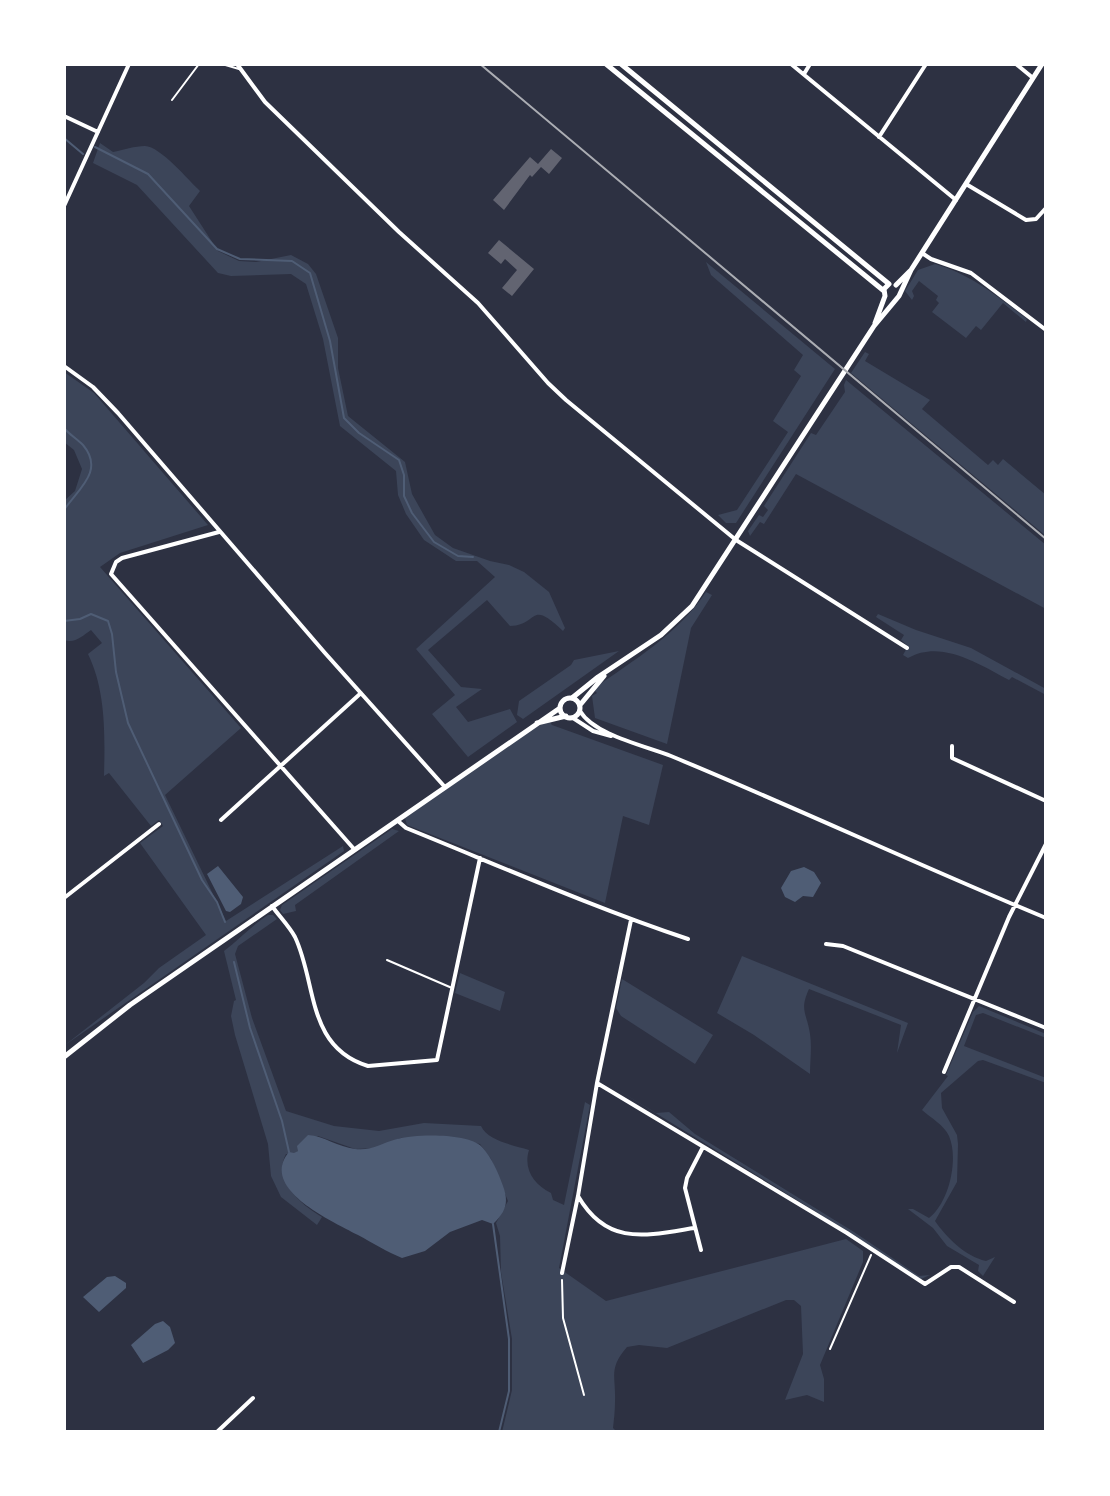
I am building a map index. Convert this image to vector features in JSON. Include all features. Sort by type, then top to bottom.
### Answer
[{"type":"street","points":[[64,206],[129,64]]},
{"type":"street","points":[[606,64],[874,283],[884,297]]},
{"type":"street","points":[[65,1055],[272,906],[532,724],[560,708],[565,700],[661,635],[683,615],[736,540],[874,326],[899,296],[895,286],[621,64]]},
{"type":"street","points":[[791,64],[956,200]]},
{"type":"street","points":[[804,74],[810,64]]},
{"type":"street","points":[[879,137],[926,64]]},
{"type":"street","points":[[1016,64],[1033,78]]},
{"type":"street","points":[[874,326],[884,297],[911,270],[1042,64]]},
{"type":"street","points":[[238,67],[265,102],[397,230],[478,303],[548,383],[736,540],[907,648]]},
{"type":"street","points":[[64,116],[98,132]]},
{"type":"street","points":[[966,184],[1026,220],[1036,219],[1046,208]]},
{"type":"street","points":[[922,253],[971,273],[1046,330]]},
{"type":"street","points":[[874,283],[884,297],[894,300]]},
{"type":"street","points":[[64,366],[101,394],[444,786]]},
{"type":"street","points":[[219,532],[122,558],[116,562],[111,574],[354,849]]},
{"type":"street","points":[[532,724],[570,717],[607,672]]},
{"type":"street","points":[[221,820],[361,693]]},
{"type":"street","points":[[572,698],[590,722],[617,737]]},
{"type":"street","points":[[560,708],[593,731],[617,737],[752,790],[1046,918]]},
{"type":"street","points":[[952,746],[952,758],[1046,801]]},
{"type":"street","points":[[397,819],[406,828],[631,920],[688,939]]},
{"type":"street","points":[[64,898],[159,824]]},
{"type":"street","points":[[944,1072],[1046,844]]},
{"type":"street","points":[[272,906],[295,937],[316,1009],[337,1050],[368,1066],[437,1060],[480,858]]},
{"type":"street","points":[[562,1273],[631,920]]},
{"type":"street","points":[[826,944],[843,946],[1046,1028]]},
{"type":"street","points":[[597,1083],[925,1284],[951,1267],[959,1267],[1014,1302]]},
{"type":"street","points":[[701,1250],[685,1188],[703,1147]]},
{"type":"street","points":[[578,1196],[601,1223],[614,1231],[641,1235],[694,1228]]},
{"type":"street","points":[[219,1431],[253,1398]]},
{"type":"lane","points":[[222,64],[238,67]]},
{"type":"lane","points":[[387,960],[452,988]]},
{"type":"path","points":[[172,100],[199,64]]},
{"type":"path","points":[[830,1349],[873,1250]]},
{"type":"path","points":[[562,1273],[563,1318],[584,1395]]},
{"type":"shaded area","points":[[100,143],[113,152],[145,146],[174,165],[200,191],[189,206],[218,251],[239,261],[256,262],[291,255],[308,264],[316,274],[338,338],[338,368],[348,416],[405,462],[412,494],[435,535],[453,548],[524,572],[549,592],[565,628],[563,631],[539,615],[510,626],[487,600],[428,650],[461,687],[482,689],[456,707],[468,722],[510,709],[517,722],[468,757],[432,714],[455,695],[416,649],[495,577],[477,561],[456,561],[424,540],[406,514],[398,495],[396,471],[340,426],[323,339],[306,284],[291,274],[231,276],[218,273],[137,185],[93,163]]},
{"type":"shaded area","points":[[706,262],[835,369],[736,523],[726,523],[718,515],[737,510],[788,432],[773,421],[801,376],[794,370],[803,355],[711,275]]},
{"type":"shaded area","points":[[935,264],[984,287],[1027,319],[1026,322],[1003,303],[981,330],[976,326],[966,338],[932,312],[939,303],[936,300],[938,296],[919,281],[912,291],[912,300],[905,291],[918,270]]},
{"type":"shaded area","points":[[865,352],[869,354],[865,361],[930,400],[922,409],[988,465],[993,460],[998,465],[1003,459],[1046,495],[1046,536],[851,373]]},
{"type":"shaded area","points":[[64,372],[94,393],[208,525],[120,553],[100,567],[241,728],[165,795],[226,921],[343,846],[344,851],[65,1045],[159,968],[206,935],[140,843],[163,826],[159,820],[151,826],[109,773],[104,776],[101,698],[88,654],[102,643],[91,630],[75,640],[64,640],[64,501],[75,491],[82,469],[74,450],[64,442]]},
{"type":"shaded area","points":[[846,380],[1046,545],[1046,609],[796,474],[764,524],[760,522],[750,536],[748,531],[759,515],[763,517],[768,510],[764,506],[811,433],[816,435],[845,392]]},
{"type":"shaded area","points":[[706,592],[712,595],[691,628],[667,744],[595,718],[592,696],[597,693],[593,689],[669,634]]},
{"type":"shaded area","points":[[878,614],[971,648],[1046,689],[1046,695],[1012,677],[1009,680],[947,652],[933,651],[908,658],[903,655],[908,646],[901,640],[904,635],[876,617]]},
{"type":"shaded area","points":[[619,651],[523,719],[517,715],[519,701],[574,660]]},
{"type":"shaded area","points":[[549,721],[552,725],[663,765],[649,825],[623,816],[605,903],[407,825],[405,818],[534,728]]},
{"type":"shaded area","points":[[392,829],[399,831],[295,905],[296,911],[283,914],[280,910],[282,905]]},
{"type":"shaded area","points":[[218,866],[243,897],[241,904],[230,912],[226,911],[207,874]]},
{"type":"shaded area","points":[[804,867],[814,872],[821,883],[813,897],[803,896],[795,902],[785,897],[781,888],[791,871]]},
{"type":"shaded area","points":[[268,915],[277,919],[238,946],[235,954],[252,1018],[286,1111],[334,1126],[379,1131],[424,1123],[481,1126],[495,1139],[529,1150],[531,1176],[551,1193],[553,1200],[564,1205],[585,1102],[590,1105],[559,1268],[606,1301],[846,1239],[863,1251],[863,1262],[820,1365],[824,1379],[824,1402],[807,1395],[785,1400],[803,1354],[801,1306],[794,1300],[786,1300],[667,1348],[627,1347],[617,1361],[614,1373],[613,1428],[617,1432],[502,1432],[512,1390],[512,1339],[496,1223],[508,1201],[491,1159],[480,1144],[430,1136],[400,1138],[379,1148],[355,1149],[318,1136],[294,1154],[286,1154],[283,1164],[283,1173],[291,1191],[322,1217],[317,1225],[281,1197],[271,1176],[268,1144],[231,1016],[236,1000],[224,951]]},
{"type":"shaded area","points":[[742,956],[908,1023],[897,1053],[901,1025],[809,989],[804,1007],[811,1039],[810,1074],[717,1013]]},
{"type":"shaded area","points":[[460,973],[505,992],[500,1011],[455,993]]},
{"type":"shaded area","points":[[622,979],[713,1035],[695,1064],[621,1016],[616,1008]]},
{"type":"shaded area","points":[[979,1006],[1046,1034],[1046,1038],[983,1013],[976,1015],[964,1046],[1046,1078],[1046,1083],[983,1060],[941,1093],[942,1108],[957,1135],[957,1182],[935,1221],[964,1251],[986,1261],[995,1257],[983,1276],[978,1271],[979,1265],[947,1246],[933,1228],[908,1209],[929,1218],[947,1192],[953,1156],[949,1136],[922,1110],[948,1076],[973,1012]]},
{"type":"shaded area","points":[[605,1082],[656,1113],[669,1112],[695,1134],[919,1276],[930,1275],[921,1279],[917,1277]]},
{"type":"shaded area","points":[[308,1135],[361,1149],[417,1136],[454,1137],[475,1142],[486,1151],[497,1170],[505,1192],[505,1206],[493,1224],[482,1220],[450,1232],[425,1251],[402,1258],[317,1213],[291,1191],[283,1179],[282,1166],[289,1152],[298,1151],[297,1146]]},
{"type":"shaded area","points":[[115,1276],[126,1283],[126,1288],[99,1312],[83,1297],[107,1277]]},
{"type":"shaded area","points":[[163,1321],[170,1327],[175,1343],[143,1363],[131,1345]]},
{"type":"building","points":[[551,149],[562,158],[549,174],[541,167],[532,177],[530,175],[504,210],[493,200],[530,157],[538,164]]},
{"type":"building","points":[[499,240],[534,269],[512,296],[502,288],[517,270],[505,259],[501,264],[488,253]]},
{"type":"waterway","points":[[64,138],[83,154]]},
{"type":"waterway","points":[[95,147],[148,174],[217,249],[240,259],[292,261],[310,273],[330,341],[344,418],[359,433],[399,460],[404,475],[404,496],[412,513],[434,542],[458,556],[473,557]]},
{"type":"waterway","points":[[64,428],[83,445],[91,463],[87,479],[64,510]]},
{"type":"waterway","points":[[64,621],[91,614],[108,621],[128,723],[225,922]]},
{"type":"waterway","points":[[234,962],[250,1028],[282,1121],[289,1152]]},
{"type":"waterway","points":[[493,1224],[509,1339],[509,1391],[499,1432]]},
{"type":"railway","points":[[480,64],[1046,539]]}]
